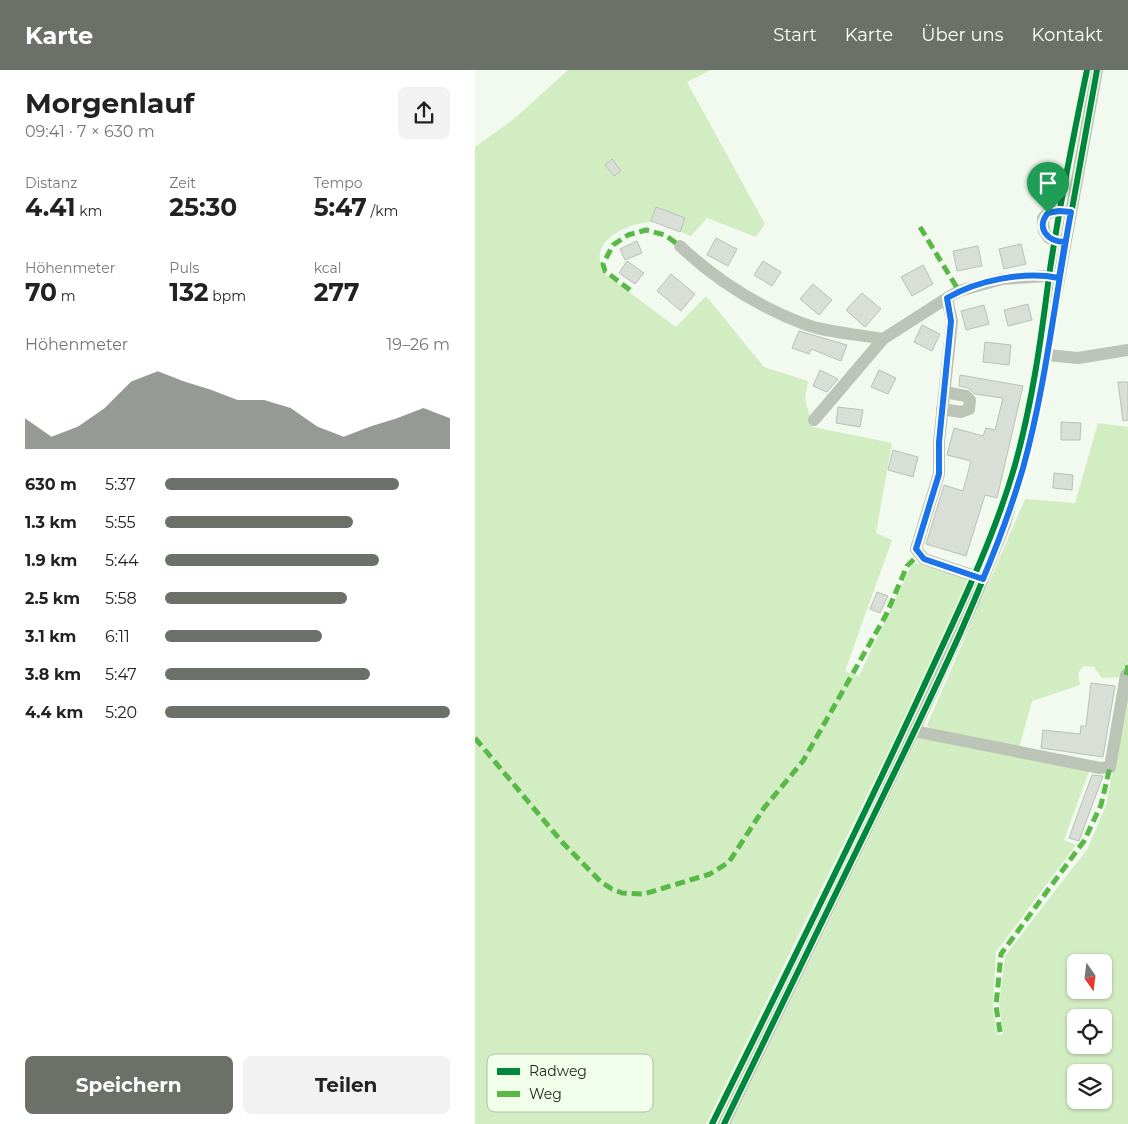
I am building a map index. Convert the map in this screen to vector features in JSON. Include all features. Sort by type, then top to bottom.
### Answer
[{"type":"street","points":[[724,1124],[915,731],[983,579],[1005,524],[1023,468],[1047,355],[1065,242],[1097,70]]},
{"type":"street","points":[[1065,242],[1055,241],[1046,236],[1043,218],[1048,213],[1054,211],[1071,212]]},
{"type":"street","points":[[681,246],[705,270],[753,299],[808,325],[883,339]]},
{"type":"street","points":[[814,420],[883,339],[959,291],[1002,280],[1049,276],[1059,278]]},
{"type":"street","points":[[947,298],[951,321],[939,442],[939,474],[916,549],[924,559],[983,579]]},
{"type":"street","points":[[1047,355],[1078,358],[1128,350]]},
{"type":"street","points":[[942,409],[961,412],[969,410],[970,400],[966,396],[945,392]]},
{"type":"street","points":[[915,731],[1100,768],[1110,767],[1125,675]]},
{"type":"green space","points":[[568,70],[711,70],[687,82],[765,224],[756,237],[707,218],[691,236],[655,222],[630,226],[614,234],[603,246],[600,253],[602,272],[676,327],[706,296],[764,367],[808,381],[805,399],[813,427],[892,443],[876,533],[892,540],[845,671],[859,676],[913,562],[968,580],[900,728],[706,1124],[475,1124],[475,147],[515,118]]},
{"type":"green space","points":[[1098,423],[1128,427],[1128,661],[1122,677],[1102,678],[1094,667],[1084,666],[1078,673],[1080,685],[1032,701],[1019,748],[932,731],[927,725],[1025,499],[1075,503]]},
{"type":"green space","points":[[1128,691],[1128,1124],[731,1124],[918,738],[1090,769],[1064,840],[1076,845],[996,952],[993,1008],[997,1035],[1003,1034],[999,1005],[1005,956],[1088,848],[1106,805]]},
{"type":"building","points":[[612,159],[621,171],[614,176],[605,165]]},
{"type":"building","points":[[656,207],[685,218],[680,232],[651,221]]},
{"type":"building","points":[[716,238],[737,249],[728,266],[707,255]]},
{"type":"building","points":[[637,241],[642,253],[625,260],[620,249]]},
{"type":"building","points":[[1021,244],[1026,264],[1004,269],[999,249]]},
{"type":"building","points":[[978,246],[982,266],[957,271],[953,251]]},
{"type":"building","points":[[627,261],[644,273],[635,284],[619,273]]},
{"type":"building","points":[[763,261],[781,272],[772,286],[754,275]]},
{"type":"building","points":[[923,265],[933,284],[912,296],[901,277]]},
{"type":"building","points":[[671,274],[695,294],[681,311],[657,291]]},
{"type":"building","points":[[813,284],[832,300],[819,315],[800,299]]},
{"type":"building","points":[[862,293],[881,309],[865,327],[846,310]]},
{"type":"building","points":[[1028,304],[1032,320],[1008,326],[1004,310]]},
{"type":"building","points":[[984,305],[989,324],[966,330],[961,311]]},
{"type":"building","points":[[922,325],[940,334],[932,351],[914,342]]},
{"type":"building","points":[[799,331],[847,345],[841,361],[811,349],[809,354],[792,348]]},
{"type":"building","points":[[985,342],[1011,345],[1009,365],[983,362]]},
{"type":"building","points":[[820,370],[838,379],[827,392],[813,386]]},
{"type":"building","points":[[879,370],[896,378],[888,394],[871,387]]},
{"type":"building","points":[[960,375],[1023,386],[997,498],[985,495],[966,556],[926,544],[944,485],[963,491],[971,461],[947,455],[954,428],[983,436],[986,428],[995,430],[1003,398],[975,394],[968,388],[959,386]]},
{"type":"building","points":[[1118,382],[1128,382],[1128,420],[1123,421]]},
{"type":"building","points":[[838,407],[863,410],[860,427],[836,423]]},
{"type":"building","points":[[1061,422],[1081,423],[1080,440],[1061,440]]},
{"type":"building","points":[[893,450],[918,457],[913,477],[888,470]]},
{"type":"building","points":[[1054,473],[1073,475],[1072,490],[1053,488]]},
{"type":"building","points":[[877,592],[888,596],[880,613],[870,609]]},
{"type":"building","points":[[1091,683],[1115,686],[1103,757],[1041,748],[1043,730],[1080,734],[1081,726],[1086,726]]},
{"type":"building","points":[[1092,775],[1103,776],[1079,841],[1069,838]]},
{"type":"marked path","points":[[920,227],[959,291]]},
{"type":"marked path","points":[[630,290],[605,271],[603,264],[613,245],[628,235],[646,230],[665,235],[680,246]]},
{"type":"marked path","points":[[475,738],[562,842],[601,882],[612,889],[622,893],[644,894],[710,874],[729,862],[764,808],[803,761],[886,615],[907,566],[918,555]]},
{"type":"marked path","points":[[1126,675],[1128,665]]},
{"type":"marked path","points":[[1000,1032],[996,1006],[1001,954],[1084,841],[1101,805],[1110,767]]},
{"type":"cycle path","points":[[712,1124],[897,745],[973,579],[996,523],[1015,465],[1031,395],[1057,224],[1087,70]]},
{"type":"cycle path","points":[[1053,315],[1097,70]]},
{"type":"cycle path","points":[[724,1124],[940,678],[990,563],[1018,484]]},
{"type":"route","points":[[1054,211],[1071,212],[1047,355],[1023,468],[1005,524],[983,579],[924,559],[918,554],[916,549],[939,474],[939,442],[952,312],[947,298],[959,291],[1002,280],[1049,276],[1059,278],[1065,242],[1055,241],[1046,236],[1043,218],[1048,213],[1054,211]]}]
